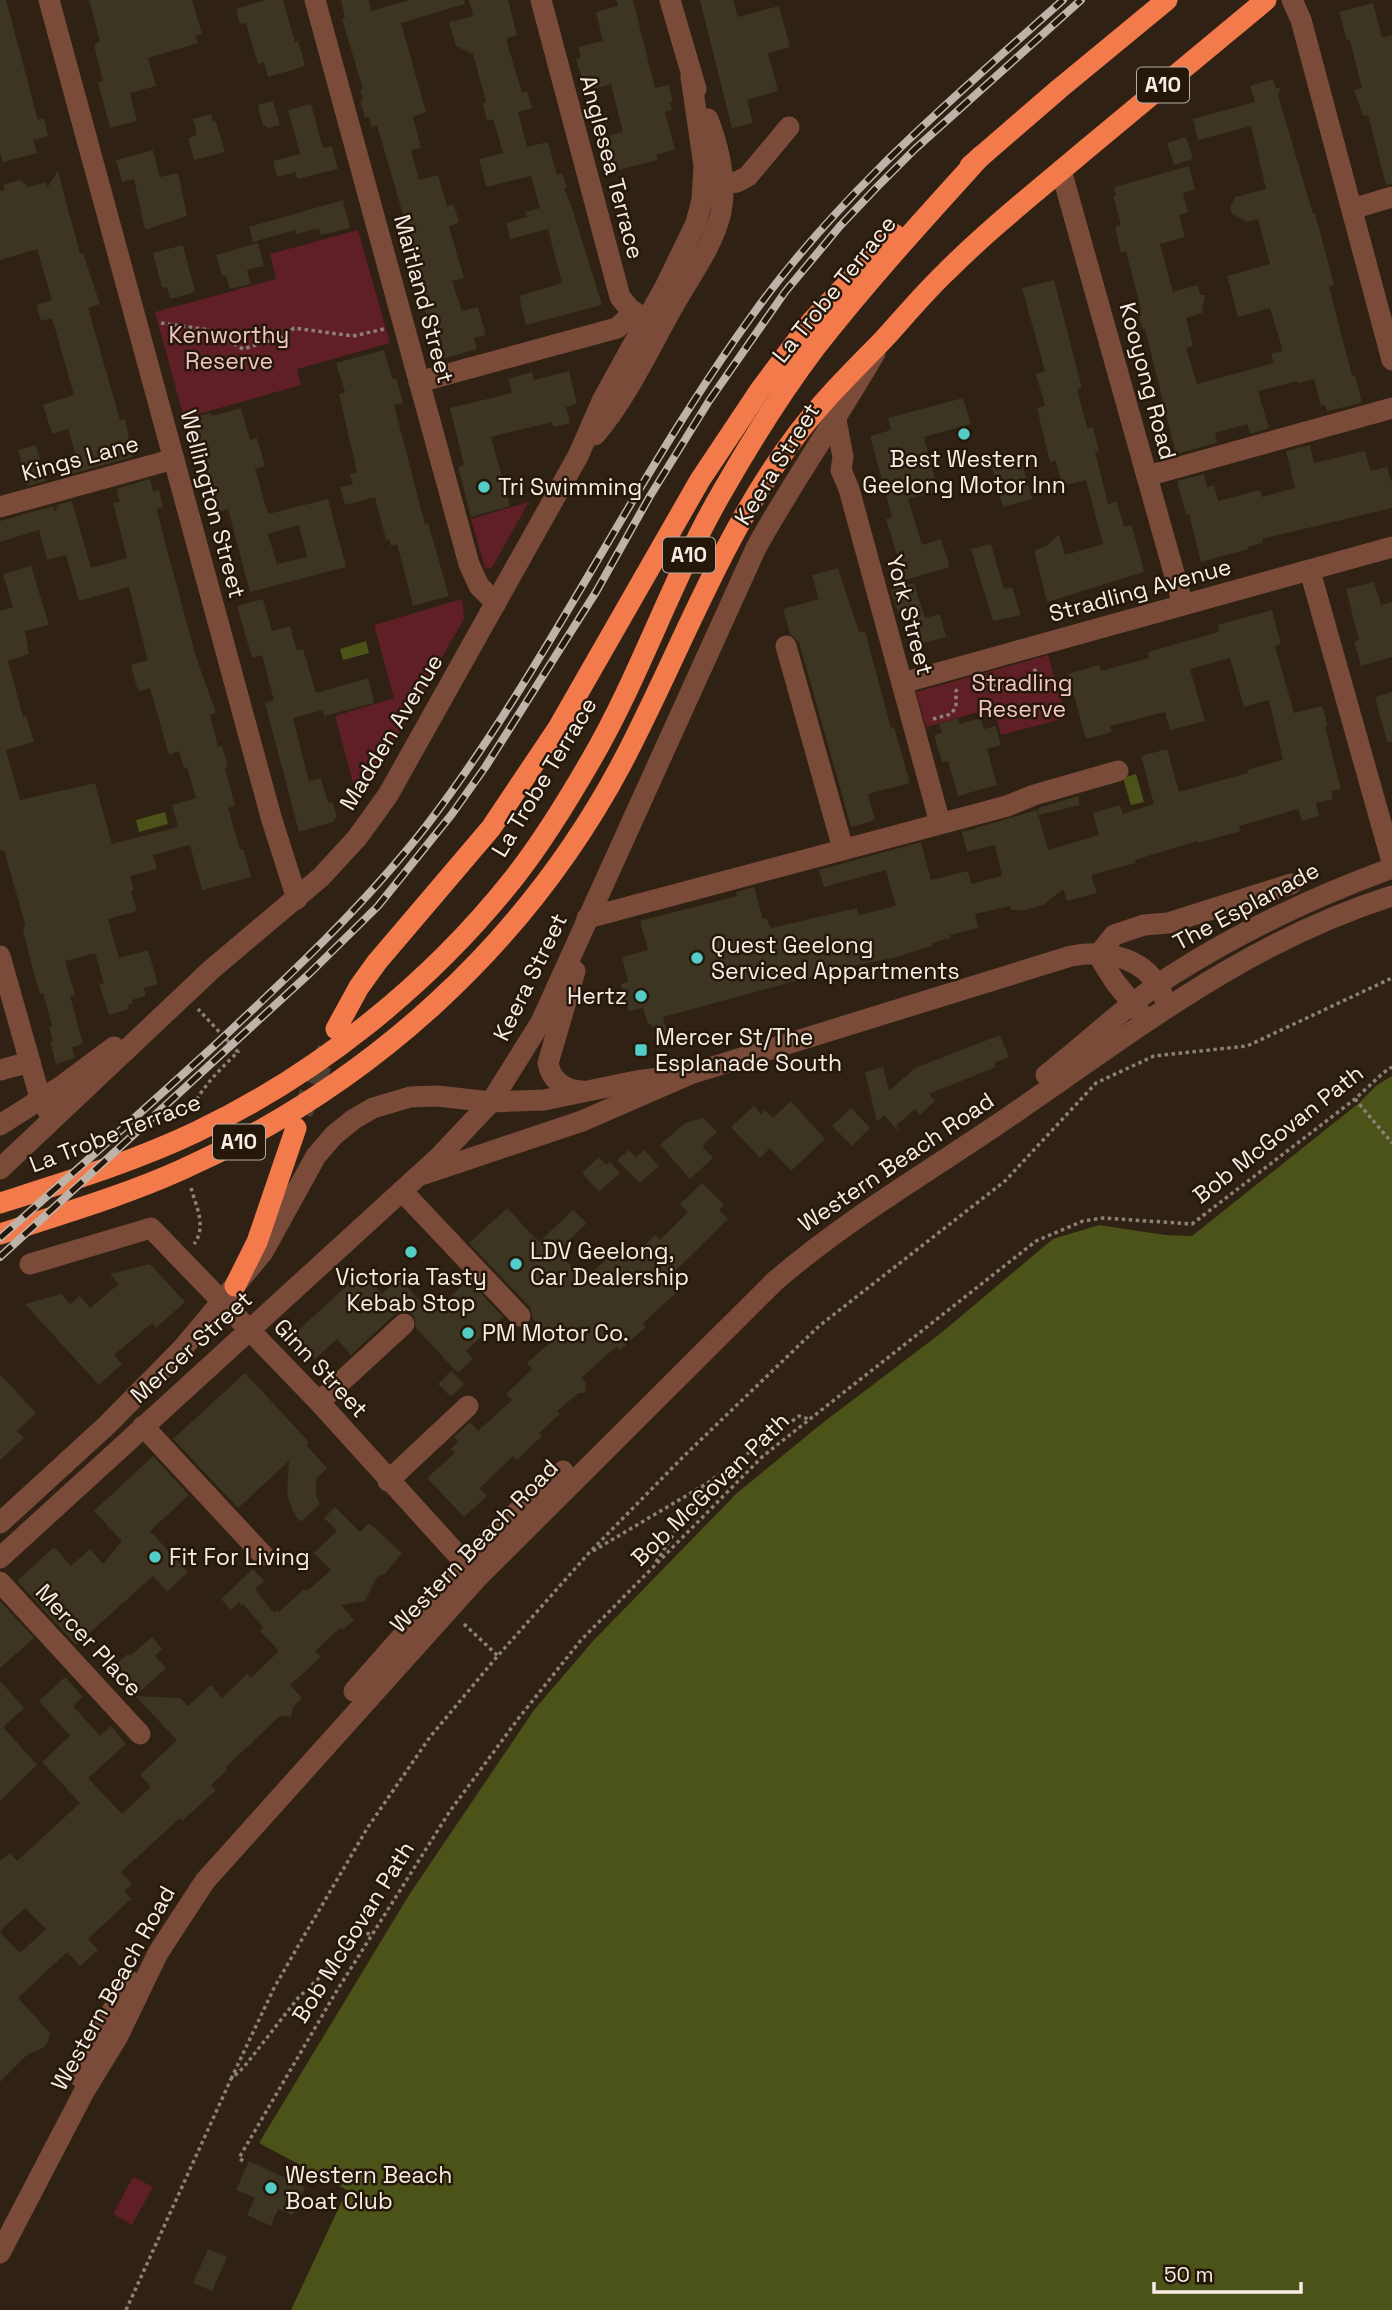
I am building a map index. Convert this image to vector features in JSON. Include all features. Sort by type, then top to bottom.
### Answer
[{"type":"highway","name":"A10","points":[[981,156],[1167,0]]},
{"type":"highway","name":"Keera Street","points":[[884,338],[946,271],[1061,170],[1266,0]]},
{"type":"highway","name":"La Trobe Terrace","points":[[0,1203],[155,1150],[234,1112],[289,1081],[393,1003],[427,972],[497,899],[556,818],[610,725],[688,557],[721,494],[778,403],[813,350],[981,156]]},
{"type":"highway","points":[[336,1029],[359,987],[377,962],[491,828],[543,750],[700,480],[760,390],[811,322],[885,241],[981,156]]},
{"type":"highway","name":"A10","points":[[0,1234],[146,1185],[260,1131],[357,1069],[448,994],[513,923],[564,859],[625,757],[739,524],[793,439],[819,405],[884,338]]},
{"type":"highway","points":[[229,1293],[257,1242],[296,1128]]},
{"type":"street","name":"Wellington Street","points":[[49,0],[271,817],[297,899]]},
{"type":"street","name":"Maitland Street","points":[[315,0],[471,569],[479,586],[496,603]]},
{"type":"street","name":"Anglesea Terrace","points":[[541,0],[618,291],[623,302],[647,320]]},
{"type":"street","points":[[670,0],[691,77],[713,134],[714,185],[737,182],[748,176],[789,127]]},
{"type":"street","points":[[1292,0],[1301,20],[1392,360]]},
{"type":"street","name":"Kooyong Road","points":[[1061,170],[1183,605]]},
{"type":"street","name":"Madden Avenue","points":[[0,1169],[193,998],[297,899],[352,844],[388,795],[578,456],[614,411],[647,320],[714,185]]},
{"type":"street","points":[[1352,209],[1392,197]]},
{"type":"street","points":[[419,382],[647,320]]},
{"type":"street","name":"Keera Street","points":[[418,1175],[491,1102],[541,1022],[756,548],[780,504],[884,338]]},
{"type":"street","points":[[1147,476],[1392,408]]},
{"type":"street","name":"York Street","points":[[835,420],[843,457],[841,470],[849,489],[940,823]]},
{"type":"street","name":"Kings Lane","points":[[0,507],[174,459]]},
{"type":"street","name":"Stradling Avenue","points":[[902,683],[1392,547]]},
{"type":"street","points":[[1310,571],[1392,862]]},
{"type":"street","points":[[786,646],[843,849]]},
{"type":"street","points":[[582,1091],[559,1083],[553,1077],[548,1063],[549,1052],[572,982],[586,920],[1007,806],[1034,795],[1118,771]]},
{"type":"street","name":"The Esplanade","points":[[1133,1004],[1215,949],[1284,911],[1333,889],[1392,868]]},
{"type":"street","points":[[1097,955],[1114,935],[1144,925],[1167,923],[1282,887],[1284,911]]},
{"type":"street","name":"The Esplanade","points":[[1147,1021],[1241,962],[1291,935],[1334,916],[1392,896]]},
{"type":"street","points":[[418,1175],[465,1162],[582,1121],[690,1074],[1071,956],[1113,954],[1127,958],[1159,985],[1168,1007]]},
{"type":"street","points":[[1097,955],[1147,1021]]},
{"type":"street","points":[[0,956],[41,1100],[53,1120]]},
{"type":"street","name":"Madden Avenue","points":[[0,1125],[193,998]]},
{"type":"street","name":"Western Beach Road","points":[[0,2253],[85,2090],[118,2036],[146,1976],[184,1911],[205,1881],[448,1609],[508,1520],[597,1438],[777,1261],[855,1204],[1017,1097],[1133,1004]]},
{"type":"street","name":"Western Beach Road","points":[[0,2227],[79,2079],[102,2028],[176,1900],[196,1872],[472,1571],[804,1256],[1147,1021]]},
{"type":"street","points":[[0,1070],[30,1062]]},
{"type":"street","name":"Mercer Street","points":[[0,1523],[107,1425],[182,1349],[272,1238],[316,1156],[334,1135],[354,1119],[373,1108],[410,1097],[437,1096],[491,1102],[544,1100],[582,1091],[690,1074]]},
{"type":"street","name":"Mercer Street","points":[[0,1558],[418,1175]]},
{"type":"street","points":[[402,1191],[520,1316]]},
{"type":"street","name":"Ginn Street","points":[[30,1264],[152,1228],[207,1287],[229,1293],[250,1329],[472,1571]]},
{"type":"street","points":[[319,1402],[404,1324]]},
{"type":"street","points":[[388,1481],[468,1406]]},
{"type":"street","points":[[143,1426],[263,1555]]},
{"type":"street","name":"Mercer Place","points":[[0,1582],[140,1734]]},
{"type":"path","points":[[161,323],[211,330],[243,349],[282,337],[294,328],[353,336],[391,328]]},
{"type":"path","points":[[970,682],[1013,689],[1038,681],[1034,666]]},
{"type":"path","points":[[925,716],[932,719],[951,714],[956,707],[956,691],[963,683]]},
{"type":"path","points":[[126,2310],[274,1988],[368,1827],[430,1737],[588,1554],[685,1455],[819,1326],[1005,1181],[1096,1083],[1154,1056],[1247,1046],[1392,978]]},
{"type":"path","points":[[193,998],[238,1052]]},
{"type":"path","name":"Bob McGovan Path","points":[[243,2161],[239,2158],[253,2132],[372,1934],[450,1811],[581,1640],[763,1456],[1036,1241],[1083,1221],[1103,1218],[1192,1224],[1355,1099],[1392,1067]]},
{"type":"path","points":[[1355,1099],[1392,1143]]},
{"type":"path","points":[[189,1182],[201,1230],[190,1248]]},
{"type":"path","points":[[588,1554],[706,1484],[799,1416],[809,1419]]},
{"type":"path","points":[[651,1568],[706,1484]]},
{"type":"path","points":[[448,1609],[498,1656]]},
{"type":"path","points":[[231,2080],[298,1998],[319,1979],[351,1941],[362,1933],[372,1934]]},
{"type":"green space","name":"Kenworthy Reserve","points":[[358,230],[390,343],[297,369],[301,385],[184,418],[155,312],[276,279],[270,254]]},
{"type":"green space","points":[[529,502],[491,569],[485,568],[471,519]]},
{"type":"green space","points":[[462,599],[464,619],[383,760],[356,794],[335,716],[394,698],[374,625]]},
{"type":"green space","name":"Stradling Reserve","points":[[1048,655],[1066,718],[1001,735],[993,708],[926,727],[916,692]]},
{"type":"green space","points":[[133,2177],[153,2187],[132,2225],[113,2214]]},
{"type":"shaded area","points":[[366,641],[369,653],[343,660],[340,649]]},
{"type":"shaded area","points":[[1136,774],[1144,802],[1131,805],[1123,778]]},
{"type":"shaded area","points":[[165,812],[168,824],[139,832],[136,820]]},
{"type":"shaded area","points":[[1392,1076],[1392,2310],[291,2310],[347,2190],[259,2143],[409,1895],[534,1710],[593,1641],[737,1493],[820,1425],[941,1333],[1053,1239],[1099,1225],[1165,1235],[1192,1236],[1359,1103],[1377,1085]]},
{"type":"building","points":[[0,0],[6,0],[38,120],[44,118],[48,136],[33,140],[37,153],[3,162],[0,153]]},
{"type":"building","points":[[89,0],[192,0],[202,34],[195,36],[198,43],[148,58],[156,86],[130,93],[137,121],[110,128],[98,82],[103,81],[94,45],[100,41]]},
{"type":"building","points":[[265,0],[283,0],[305,65],[268,77],[264,62],[258,64],[246,23],[240,24],[236,9]]},
{"type":"building","points":[[341,0],[369,0],[371,11],[409,0],[464,0],[465,4],[401,23],[426,112],[413,117],[421,148],[411,150],[419,180],[438,175],[447,206],[454,205],[459,222],[449,227],[464,278],[452,281],[462,311],[478,307],[486,335],[474,338],[477,349],[439,360],[421,296],[426,294],[412,246],[408,247],[401,219],[404,218],[377,125],[372,127],[369,117],[365,118],[360,101],[363,100],[360,90],[363,89],[342,19],[345,18]]},
{"type":"building","points":[[469,0],[508,0],[517,35],[506,39],[522,93],[527,91],[532,108],[518,112],[527,147],[548,142],[557,175],[562,173],[567,187],[564,188],[602,305],[526,325],[519,296],[562,283],[548,229],[510,239],[506,223],[527,217],[525,212],[540,208],[531,176],[486,187],[479,159],[503,153],[493,119],[487,121],[483,103],[486,102],[473,54],[456,46],[449,22],[473,16]]},
{"type":"building","points":[[616,0],[633,0],[655,88],[669,85],[672,110],[665,112],[675,150],[656,155],[658,160],[605,173],[596,139],[623,132],[611,84],[586,91],[576,59],[581,57],[578,47],[603,41],[596,12],[618,6]]},
{"type":"building","points":[[700,0],[733,0],[738,17],[779,6],[790,47],[768,53],[778,91],[747,100],[753,123],[732,128]]},
{"type":"building","points":[[1373,3],[1382,38],[1392,35],[1392,184],[1386,185],[1368,115],[1363,116],[1354,90],[1362,88],[1350,40],[1347,40],[1339,12]]},
{"type":"building","points":[[1273,79],[1275,87],[1281,89],[1278,95],[1313,214],[1315,213],[1334,285],[1329,286],[1352,376],[1355,375],[1362,403],[1327,411],[1325,405],[1321,406],[1314,379],[1258,391],[1269,428],[1250,434],[1247,424],[1215,433],[1217,443],[1176,454],[1145,329],[1143,330],[1137,311],[1141,310],[1126,252],[1121,253],[1115,227],[1121,225],[1113,196],[1116,195],[1114,187],[1189,166],[1195,190],[1183,193],[1188,212],[1179,215],[1185,237],[1160,244],[1173,292],[1198,285],[1200,295],[1205,295],[1202,313],[1186,318],[1193,346],[1186,348],[1197,384],[1274,363],[1271,354],[1283,351],[1270,308],[1238,317],[1227,276],[1270,264],[1258,219],[1247,222],[1232,214],[1230,207],[1235,197],[1266,189],[1251,126],[1198,140],[1193,119],[1255,102],[1250,86]]},
{"type":"building","points":[[273,101],[280,125],[269,128],[263,125],[258,105]]},
{"type":"building","points":[[311,104],[323,148],[332,146],[338,169],[297,179],[296,172],[277,177],[273,161],[300,154],[288,110]]},
{"type":"building","points":[[211,114],[225,152],[194,160],[188,138],[197,135],[193,119]]},
{"type":"building","points":[[1186,137],[1193,159],[1174,165],[1167,143]]},
{"type":"building","points":[[153,150],[160,177],[178,173],[187,216],[145,230],[134,179],[122,182],[116,160]]},
{"type":"building","points":[[58,171],[80,254],[83,253],[100,304],[88,308],[120,420],[125,419],[133,457],[71,474],[77,460],[68,429],[52,434],[43,405],[74,395],[52,318],[41,321],[36,305],[52,300],[37,249],[0,260],[0,191],[5,191],[3,185],[20,180],[29,187],[45,182],[47,188]]},
{"type":"building","points":[[343,200],[350,228],[321,235],[319,228],[296,234],[295,230],[253,242],[249,227]]},
{"type":"building","points":[[258,243],[264,266],[247,270],[251,284],[230,289],[216,255]]},
{"type":"building","points":[[183,245],[195,292],[170,299],[167,287],[162,288],[153,253]]},
{"type":"building","points":[[1054,280],[1082,388],[1077,389],[1087,428],[1093,427],[1099,451],[1095,452],[1108,504],[1117,502],[1124,527],[1132,525],[1144,572],[1047,602],[1034,551],[1048,545],[1059,534],[1065,555],[1103,544],[1086,480],[1062,486],[1056,461],[1050,462],[1037,408],[1045,406],[1036,374],[1045,371],[1022,288]]},
{"type":"building","points":[[384,350],[392,379],[396,378],[403,403],[394,405],[425,524],[428,523],[449,596],[413,606],[397,544],[391,546],[389,539],[386,540],[375,497],[345,505],[340,487],[353,484],[350,474],[357,472],[339,394],[345,392],[336,363]]},
{"type":"building","points":[[569,371],[577,404],[566,407],[570,423],[554,427],[552,422],[491,437],[510,506],[471,517],[458,467],[464,465],[450,408],[512,393],[508,379],[532,372],[534,380]]},
{"type":"building","points":[[963,398],[971,424],[924,437],[938,491],[908,499],[922,545],[941,539],[950,567],[905,580],[886,519],[892,517],[870,436],[891,430],[888,418]]},
{"type":"building","points":[[241,408],[250,440],[257,438],[265,466],[255,469],[268,514],[328,499],[346,567],[250,592],[228,509],[219,512],[191,418],[211,413],[212,416]],"holes":[[[299,525],[307,557],[277,564],[268,534]]]},
{"type":"building","points":[[36,445],[46,481],[28,486],[18,450]]},
{"type":"building","points":[[1310,445],[1314,463],[1365,451],[1371,471],[1387,467],[1392,483],[1392,508],[1262,539],[1263,543],[1247,547],[1248,549],[1201,562],[1189,514],[1186,515],[1177,481],[1204,474],[1207,487],[1214,485],[1218,501],[1260,490],[1262,497],[1295,488],[1286,451]]},
{"type":"building","points":[[1020,456],[1032,499],[1003,507],[991,464]]},
{"type":"building","points":[[150,479],[153,492],[159,490],[163,507],[157,509],[165,542],[196,657],[216,713],[210,715],[218,747],[222,746],[228,767],[225,768],[235,806],[228,808],[251,877],[202,890],[190,845],[153,855],[157,869],[130,876],[137,911],[108,919],[119,958],[148,950],[158,984],[144,988],[146,996],[132,1000],[133,1003],[128,1004],[129,1009],[109,1015],[99,984],[104,983],[95,953],[65,961],[75,995],[70,996],[83,1044],[72,1047],[75,1058],[56,1064],[50,1041],[53,1041],[49,1027],[52,1026],[33,970],[23,930],[25,924],[4,850],[0,851],[0,611],[13,607],[3,574],[31,566],[49,625],[25,631],[29,654],[8,661],[23,717],[26,716],[34,742],[6,750],[20,800],[95,783],[112,844],[178,827],[172,805],[196,798],[179,751],[169,755],[150,688],[140,691],[137,688],[131,665],[148,660],[129,587],[79,601],[66,555],[47,560],[39,530],[0,542],[0,521],[53,506],[55,512],[58,505],[72,501],[91,568],[127,558],[113,503],[120,502],[116,489]]},
{"type":"building","points":[[991,544],[1004,589],[1012,587],[1021,615],[993,621],[971,549]]},
{"type":"building","points":[[838,568],[859,632],[865,631],[891,728],[894,727],[910,783],[868,794],[875,820],[851,827],[799,642],[790,634],[783,609],[819,599],[812,575]]},
{"type":"building","points":[[1374,582],[1381,605],[1392,602],[1392,657],[1361,666],[1354,641],[1359,640],[1346,589]]},
{"type":"building","points":[[914,583],[925,618],[940,614],[946,637],[917,645],[908,610],[898,613],[891,590]]},
{"type":"building","points":[[263,599],[272,631],[290,626],[297,651],[303,649],[316,693],[368,678],[374,703],[324,716],[323,710],[293,718],[309,781],[321,778],[328,803],[332,802],[337,816],[332,822],[299,832],[265,703],[274,700],[262,655],[252,658],[237,606]]},
{"type":"building","points":[[1272,610],[1281,644],[1275,646],[1294,713],[1322,706],[1328,726],[1325,726],[1341,789],[1331,791],[1333,799],[1316,803],[1319,816],[1302,821],[1298,809],[1239,826],[1241,831],[1198,843],[1197,841],[1135,860],[1136,863],[1091,875],[1097,893],[1067,901],[1063,889],[1043,905],[1025,910],[1011,910],[1010,906],[975,914],[978,928],[950,935],[951,938],[906,955],[848,967],[663,1017],[669,1039],[647,1022],[643,1008],[628,1011],[621,984],[628,982],[622,957],[648,950],[640,921],[737,896],[736,892],[754,887],[763,919],[766,918],[771,928],[857,908],[859,915],[896,906],[886,870],[824,887],[819,870],[921,842],[931,880],[968,871],[971,884],[1002,876],[995,845],[967,852],[962,832],[1037,810],[1048,850],[1099,835],[1093,813],[1120,805],[1123,814],[1154,804],[1141,756],[1167,749],[1179,792],[1248,773],[1247,770],[1283,760],[1269,700],[1244,707],[1230,658],[1190,669],[1205,721],[1170,730],[1165,712],[1110,726],[1112,732],[1086,739],[1068,674],[1099,665],[1101,671],[1149,658],[1148,652],[1219,632],[1217,625]]},
{"type":"building","points":[[1392,692],[1392,742],[1387,742],[1375,697]]},
{"type":"building","points":[[958,718],[960,724],[980,718],[984,729],[996,726],[1001,745],[987,749],[997,785],[958,796],[948,761],[942,762],[934,735],[942,733],[939,724]]},
{"type":"building","points":[[1078,796],[1080,805],[1039,815],[1038,808]]},
{"type":"building","points":[[1000,1035],[1009,1057],[994,1063],[996,1067],[929,1094],[935,1101],[920,1115],[915,1109],[897,1125],[898,1131],[884,1115],[877,1121],[865,1072],[883,1067],[889,1091],[915,1068]]},
{"type":"building","points":[[791,1101],[825,1139],[791,1171],[770,1148],[760,1158],[731,1127],[754,1106],[761,1114],[765,1110],[773,1118]]},
{"type":"building","points":[[851,1108],[870,1128],[852,1146],[832,1126]]},
{"type":"building","points":[[703,1118],[717,1132],[703,1147],[713,1158],[690,1179],[660,1145],[685,1123]]},
{"type":"building","points":[[629,1150],[636,1157],[644,1150],[659,1166],[640,1183],[617,1160]]},
{"type":"building","points":[[599,1157],[606,1165],[610,1162],[620,1173],[599,1192],[582,1173]]},
{"type":"building","points":[[702,1183],[724,1205],[719,1210],[728,1219],[675,1271],[686,1284],[643,1323],[646,1327],[620,1350],[617,1346],[581,1378],[586,1383],[585,1393],[579,1393],[557,1411],[560,1414],[539,1433],[542,1436],[517,1460],[513,1456],[480,1488],[487,1496],[464,1517],[427,1478],[455,1453],[451,1449],[458,1442],[454,1437],[470,1422],[478,1431],[512,1400],[506,1394],[532,1369],[527,1363],[552,1341],[533,1319],[530,1307],[469,1243],[507,1208],[539,1242],[573,1210],[587,1223],[562,1247],[564,1250],[560,1254],[584,1280],[615,1251],[627,1262],[655,1235],[660,1240],[688,1212],[680,1204]]},
{"type":"building","points":[[150,1264],[185,1302],[156,1328],[152,1323],[114,1355],[122,1364],[99,1385],[25,1304],[61,1294],[70,1304],[80,1296],[90,1308],[119,1284],[110,1274]]},
{"type":"building","points":[[362,1272],[382,1294],[399,1278],[432,1314],[464,1284],[472,1284],[503,1317],[466,1351],[473,1359],[458,1373],[416,1328],[414,1316],[407,1311],[395,1314],[351,1355],[337,1339],[315,1359],[293,1335]]},
{"type":"building","points":[[451,1371],[464,1384],[451,1397],[438,1384]]},
{"type":"building","points":[[245,1373],[309,1442],[306,1445],[327,1468],[316,1479],[316,1496],[320,1504],[301,1522],[287,1496],[289,1461],[238,1508],[173,1439]]},
{"type":"building","points":[[0,1374],[36,1413],[17,1431],[24,1438],[0,1460]]},
{"type":"building","points":[[153,1456],[189,1495],[150,1531],[188,1572],[167,1592],[153,1576],[76,1645],[17,1581],[54,1547],[71,1566],[90,1549],[103,1564],[122,1541],[94,1511]]},
{"type":"building","points":[[335,1507],[360,1532],[369,1523],[402,1553],[385,1574],[377,1577],[365,1601],[341,1605],[354,1620],[343,1630],[340,1628],[315,1651],[321,1657],[290,1685],[302,1698],[293,1707],[291,1717],[280,1716],[226,1767],[227,1770],[211,1785],[216,1790],[182,1821],[180,1818],[121,1872],[132,1884],[124,1891],[131,1899],[88,1939],[98,1950],[80,1966],[67,1952],[18,1998],[50,2033],[43,2048],[27,2055],[0,2082],[0,1932],[20,1953],[46,1929],[25,1908],[0,1931],[0,1861],[10,1853],[17,1861],[80,1803],[42,1762],[70,1736],[39,1701],[65,1677],[83,1697],[73,1706],[100,1736],[111,1726],[126,1744],[88,1778],[122,1814],[151,1787],[140,1775],[177,1740],[135,1696],[180,1698],[188,1706],[211,1685],[222,1698],[247,1674],[251,1678],[279,1651],[260,1631],[263,1627],[243,1604],[242,1606],[239,1602],[231,1610],[221,1599],[253,1569],[264,1581],[255,1589],[274,1613],[277,1610],[279,1612],[304,1589],[307,1591],[331,1570],[314,1553],[337,1531],[324,1518]]},
{"type":"building","points":[[0,1601],[34,1638],[0,1668]]},
{"type":"building","points":[[152,1637],[162,1649],[155,1656],[166,1668],[136,1695],[125,1682],[129,1679],[116,1664]]},
{"type":"building","points":[[0,1681],[24,1708],[3,1727],[37,1765],[0,1801]]},
{"type":"building","name":"Western Beach Boat Club","points":[[249,2161],[305,2187],[292,2215],[278,2209],[271,2226],[247,2215],[255,2198],[236,2190]]},
{"type":"building","points":[[208,2249],[227,2257],[212,2291],[193,2283]]},
{"type":"tunnel","points":[[302,1113],[328,1049]]},
{"type":"railway","points":[[0,1238],[162,1094],[271,992],[326,939],[403,855],[471,764],[552,637],[708,379],[785,272],[821,230],[898,150],[1063,0]]},
{"type":"railway","points":[[0,1257],[310,973],[378,906],[452,814],[486,766],[596,592],[650,496],[709,401],[785,292],[840,226],[915,149],[1081,0]]},
{"type":"place","name":"Best Western Geelong Motor Inn","points":[[964,434]]},
{"type":"place","name":"Tri Swimming","points":[[484,487]]},
{"type":"place","name":"Quest Geelong Serviced Appartments","points":[[697,958]]},
{"type":"place","name":"Hertz","points":[[641,996]]},
{"type":"place","name":"Mercer St/The Esplanade South","points":[[641,1050]]},
{"type":"place","name":"Victoria Tasty Kebab Stop","points":[[411,1252]]},
{"type":"place","name":"LDV Geelong, Car Dealership","points":[[516,1264]]},
{"type":"place","name":"PM Motor Co.","points":[[468,1333]]},
{"type":"place","name":"Fit For Living","points":[[155,1557]]},
{"type":"place","name":"Western Beach Boat Club","points":[[271,2188]]}]
